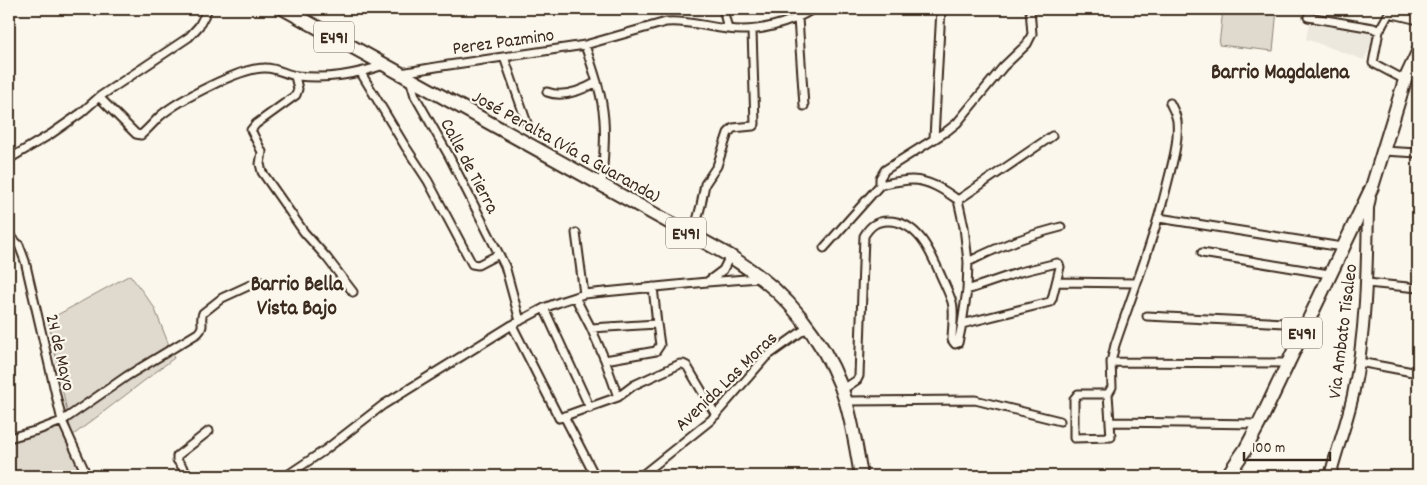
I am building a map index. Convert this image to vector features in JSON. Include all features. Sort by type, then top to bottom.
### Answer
[{"type":"highway","name":"José Peralta (Vía a Guaranda)","points":[[284,9],[730,256],[762,278],[782,297],[808,327],[824,352],[844,396],[861,476]]},
{"type":"highway","name":"E491","points":[[1227,476],[1245,450],[1259,424],[1372,187],[1406,80],[1418,52]]},
{"type":"main road","name":"Via Ambato Tisaleo","points":[[1330,476],[1353,396],[1359,362],[1367,283],[1368,208],[1372,187]]},
{"type":"street","points":[[9,159],[51,134],[81,113],[99,97],[194,32],[208,9]]},
{"type":"street","points":[[723,9],[728,29]]},
{"type":"street","points":[[934,138],[941,9]]},
{"type":"street","points":[[880,185],[880,178],[885,170],[957,123],[1003,67],[1027,44],[1032,34],[1030,9]]},
{"type":"street","name":"Perez Pazmino","points":[[405,76],[442,66],[585,45],[675,21],[728,29],[752,30],[798,18],[810,10]]},
{"type":"street","points":[[1406,80],[1373,63],[1379,31],[1389,13],[1418,20]]},
{"type":"street","points":[[1308,16],[1356,24],[1379,31]]},
{"type":"street","points":[[798,18],[804,106]]},
{"type":"street","points":[[693,237],[705,184],[707,178],[717,166],[728,132],[733,128],[753,126],[755,124],[752,30]]},
{"type":"street","points":[[585,45],[597,82],[602,106],[604,125],[602,186]]},
{"type":"street","points":[[504,57],[528,126]]},
{"type":"street","points":[[99,97],[139,136],[170,109],[203,90],[244,71],[266,68],[295,76],[344,76],[361,73],[385,65]]},
{"type":"street","points":[[361,73],[428,181],[472,264],[478,265],[499,254]]},
{"type":"street","points":[[295,76],[298,89],[296,95],[256,124],[251,130],[262,152],[260,168],[304,232],[354,292]]},
{"type":"street","name":"Calle de Tierra","points":[[405,76],[448,154],[505,266],[520,320]]},
{"type":"street","points":[[547,92],[563,94],[588,87],[597,82]]},
{"type":"street","points":[[1108,394],[1078,394],[1076,396],[1074,399],[1074,438],[1111,437],[1108,394],[1112,387],[1111,362],[1115,345],[1159,218],[1174,156],[1177,136],[1175,113],[1170,103]]},
{"type":"street","points":[[958,200],[1052,136]]},
{"type":"street","points":[[1384,151],[1418,154]]},
{"type":"street","points":[[824,248],[880,185],[911,180],[922,181],[942,188],[958,200],[964,227],[968,262],[967,290],[958,343],[955,344],[952,340],[952,302],[929,250],[922,239],[904,224],[894,221],[882,221],[874,224],[868,228],[864,236],[859,376],[858,380],[844,396]]},
{"type":"street","points":[[1159,218],[1342,247]]},
{"type":"street","points":[[968,262],[993,250],[1041,232],[1061,227]]},
{"type":"street","points":[[576,233],[584,294]]},
{"type":"street","name":"24 de Mayo","points":[[9,235],[18,245],[25,261],[62,421],[86,476]]},
{"type":"street","points":[[1202,253],[1330,274]]},
{"type":"street","points":[[707,282],[723,270],[730,256]]},
{"type":"street","points":[[962,324],[1047,303],[1052,298],[1060,267],[1057,263],[1020,272],[967,290]]},
{"type":"street","points":[[286,476],[325,450],[383,404],[520,320],[544,308],[584,294],[762,278]]},
{"type":"street","points":[[9,438],[62,421],[127,376],[198,333],[202,325],[203,313],[222,298],[258,281]]},
{"type":"street","points":[[1057,282],[1136,283]]},
{"type":"street","points":[[1367,283],[1418,288]]},
{"type":"street","points":[[605,360],[656,351],[660,345],[653,287]]},
{"type":"street","points":[[575,297],[605,360],[618,397]]},
{"type":"street","points":[[544,308],[590,408]]},
{"type":"street","points":[[1147,316],[1306,324]]},
{"type":"street","points":[[591,328],[657,324]]},
{"type":"street","points":[[512,325],[559,418],[618,397],[634,385],[680,364],[687,366],[716,415]]},
{"type":"street","name":"Avenida Las Moras","points":[[641,476],[716,415],[766,358],[808,327]]},
{"type":"street","points":[[1111,362],[1287,364]]},
{"type":"street","points":[[1359,362],[1418,373]]},
{"type":"street","points":[[844,396],[975,400],[1060,421]]},
{"type":"street","points":[[564,416],[596,476]]},
{"type":"street","points":[[1110,422],[1259,424]]},
{"type":"street","points":[[189,476],[176,460],[177,456],[209,431]]},
{"type":"shaded area","points":[[1223,9],[1277,9],[1273,51],[1219,45]]},
{"type":"shaded area","points":[[1310,19],[1362,28],[1376,33],[1364,60],[1306,39]]},
{"type":"shaded area","points":[[130,275],[154,307],[174,358],[72,436],[48,320]]},
{"type":"shaded area","points":[[62,424],[87,476],[14,476],[9,468],[9,441]]},
{"type":"district","name":"Barrio Magdalena","points":[[1280,71]]},
{"type":"district","name":"Barrio Bella Vista Bajo","points":[[297,295]]}]
